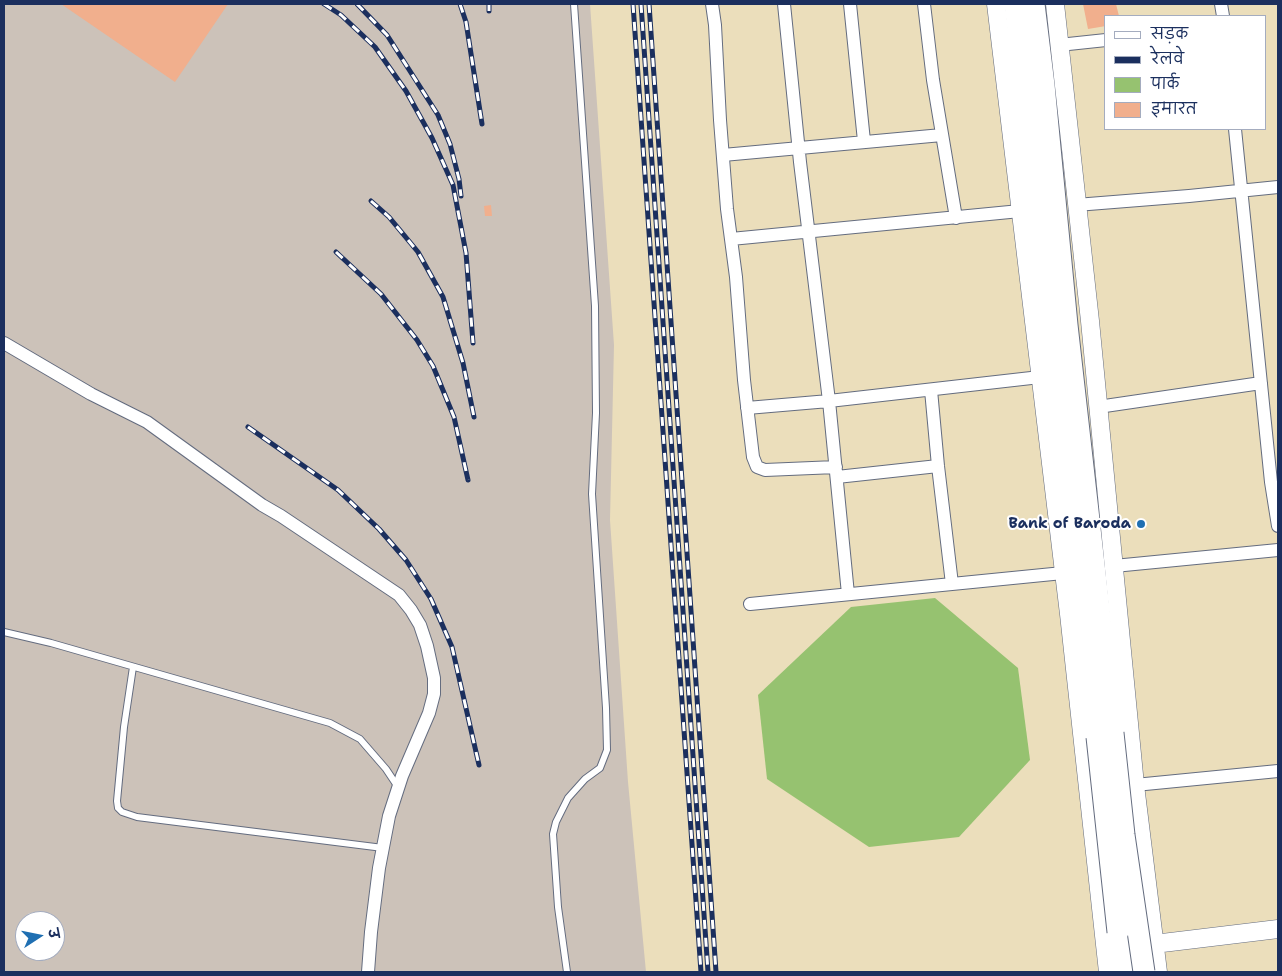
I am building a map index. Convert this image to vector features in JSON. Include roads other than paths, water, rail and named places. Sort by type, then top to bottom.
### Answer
[{"type":"highway","points":[[1015,4],[1053,269],[1124,835],[1144,972]]},
{"type":"highway","points":[[1034,4],[1044,85],[1053,269],[1123,972]]},
{"type":"street","points":[[712,4],[723,155],[747,408],[753,457],[757,467],[765,470],[836,472],[938,466]]},
{"type":"street","points":[[784,4],[829,401],[848,594]]},
{"type":"street","points":[[850,4],[864,142]]},
{"type":"street","points":[[924,4],[928,44],[956,218]]},
{"type":"street","points":[[996,4],[1108,972]]},
{"type":"street","points":[[1055,4],[1098,407],[1135,784],[1158,972]]},
{"type":"street","points":[[1059,45],[1104,40]]},
{"type":"street","points":[[1236,130],[1261,383],[1275,482],[1278,526]]},
{"type":"street","points":[[723,155],[942,135]]},
{"type":"street","points":[[1076,205],[1278,187]]},
{"type":"street","points":[[731,240],[1020,211]]},
{"type":"street","points":[[4,342],[91,394],[147,422],[262,505],[399,595],[411,610],[420,626],[432,664],[434,688],[429,713],[398,788],[389,816],[371,932],[368,972]]},
{"type":"street","points":[[747,408],[829,401],[1040,377]]},
{"type":"street","points":[[1098,407],[1261,383]]},
{"type":"street","points":[[931,390],[952,584]]},
{"type":"street","points":[[1114,566],[1278,550]]},
{"type":"street","points":[[750,604],[1063,573]]},
{"type":"street","points":[[1135,784],[1278,771]]},
{"type":"street","points":[[1095,859],[1143,853]]},
{"type":"street","points":[[1154,944],[1278,929]]},
{"type":"lane","points":[[567,972],[558,907],[553,834],[556,822],[568,798],[585,779],[600,768],[606,750],[606,708],[592,494],[596,413],[595,306],[574,4]]},
{"type":"lane","points":[[4,632],[51,643],[330,723],[360,739],[386,769],[398,788]]},
{"type":"lane","points":[[133,667],[124,727],[117,801],[118,808],[122,812],[137,817],[383,848]]},
{"type":"railway","points":[[324,4],[341,15],[375,47],[406,91],[432,138],[453,185],[466,253],[473,343]]},
{"type":"railway","points":[[357,4],[387,35],[438,115],[450,144],[459,179],[461,196]]},
{"type":"railway","points":[[460,4],[466,22],[482,124]]},
{"type":"railway","points":[[489,4],[489,11]]},
{"type":"railway","points":[[633,4],[701,972]]},
{"type":"railway","points":[[641,4],[708,972]]},
{"type":"railway","points":[[649,4],[716,972]]},
{"type":"railway","points":[[371,201],[389,217],[418,252],[443,297],[463,363],[474,417]]},
{"type":"railway","points":[[336,252],[381,294],[417,340],[433,366],[454,417],[468,480]]},
{"type":"railway","points":[[248,427],[338,490],[379,529],[406,560],[431,599],[452,647],[479,765]]},
{"type":"place","name":"Bank of Baroda","points":[[1141,524]]}]
